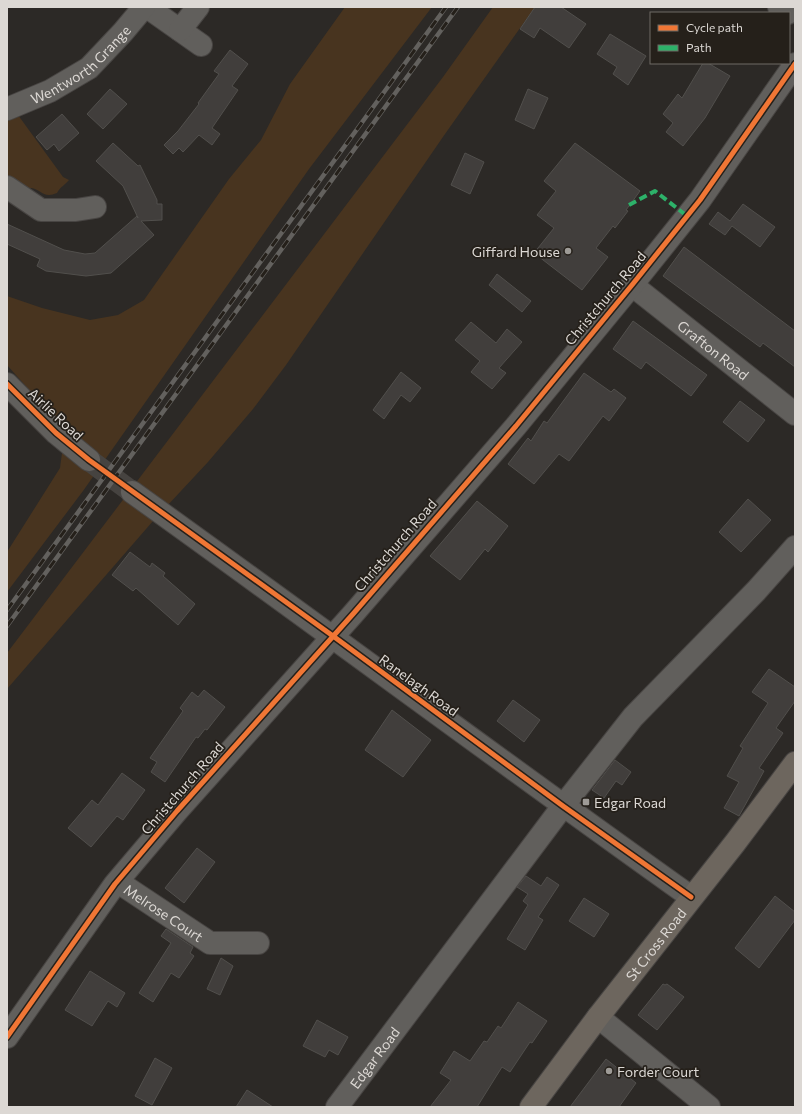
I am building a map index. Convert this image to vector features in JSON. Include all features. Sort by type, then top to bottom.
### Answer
[{"type":"main road","name":"St Cross Road","points":[[531,1107],[598,1017],[691,897],[736,843],[795,762]]},
{"type":"street","name":"Wentworth Grange","points":[[7,109],[50,91],[89,68],[146,7],[201,45]]},
{"type":"street","points":[[180,30],[198,7]]},
{"type":"street","name":"Christchurch Road","points":[[7,1037],[118,882],[182,805],[313,656],[333,636],[516,426],[632,285],[700,200],[795,64]]},
{"type":"street","points":[[7,187],[41,210],[76,210],[95,207]]},
{"type":"street","name":"Grafton Road","points":[[632,285],[795,414]]},
{"type":"street","name":"Airlie Road","points":[[7,384],[56,433],[89,460]]},
{"type":"street","name":"Ranelagh Road","points":[[132,492],[333,636],[564,806],[691,897]]},
{"type":"street","name":"Edgar Road","points":[[337,1107],[633,717],[756,591],[795,547]]},
{"type":"street","name":"Melrose Court","points":[[118,882],[210,943],[258,942]]},
{"type":"street","points":[[598,1017],[709,1107]]},
{"type":"shaded area","points":[[345,7],[432,7],[309,169],[83,491],[7,592],[7,552],[60,468],[65,430],[7,365],[7,296],[42,308],[90,320],[118,315],[144,300],[229,179],[261,140],[290,84]]},
{"type":"shaded area","points":[[493,7],[535,7],[445,134],[286,365],[253,409],[208,462],[153,521],[7,689],[7,653],[443,77]]},
{"type":"shaded area","points":[[18,115],[63,177],[69,180],[57,193],[48,195],[31,188],[22,189],[7,176],[7,120]]},
{"type":"building","points":[[535,7],[561,7],[586,24],[569,48],[540,28],[534,38],[520,29]]},
{"type":"building","points":[[610,34],[646,56],[628,85],[613,74],[617,67],[597,54]]},
{"type":"building","points":[[230,50],[248,64],[232,86],[238,90],[212,128],[220,134],[212,145],[199,135],[183,152],[179,148],[173,154],[164,145],[178,131],[199,104],[198,103],[219,74],[214,71]]},
{"type":"building","points":[[702,64],[710,64],[730,76],[705,118],[683,146],[666,132],[673,123],[663,114],[678,94],[682,98]]},
{"type":"building","points":[[110,89],[127,104],[103,129],[87,114]]},
{"type":"building","points":[[528,89],[548,98],[534,129],[515,120]]},
{"type":"building","points":[[62,114],[79,133],[59,151],[54,144],[47,150],[36,137]]},
{"type":"building","points":[[113,143],[138,166],[140,165],[157,200],[157,204],[162,204],[162,220],[141,221],[154,235],[111,273],[86,276],[46,271],[37,266],[40,259],[7,244],[7,224],[64,250],[85,254],[95,253],[137,216],[138,218],[123,186],[96,161]]},
{"type":"building","points":[[575,143],[640,191],[626,210],[628,211],[615,228],[613,226],[596,248],[608,257],[582,290],[534,253],[554,228],[537,215],[556,191],[544,181]]},
{"type":"building","points":[[465,153],[484,162],[470,194],[451,185]]},
{"type":"building","points":[[743,204],[775,227],[760,247],[732,226],[725,235],[709,224],[718,212],[730,221]]},
{"type":"building","points":[[684,247],[795,331],[795,367],[763,343],[760,347],[663,276]]},
{"type":"building","points":[[497,274],[531,301],[522,312],[489,285]]},
{"type":"building","points":[[633,321],[707,375],[691,396],[646,362],[641,369],[613,349]]},
{"type":"building","points":[[471,322],[496,343],[507,329],[522,342],[499,368],[506,373],[492,389],[471,372],[480,361],[455,340]]},
{"type":"building","points":[[401,372],[421,388],[410,402],[401,395],[384,419],[373,410]]},
{"type":"building","points":[[584,373],[611,392],[614,389],[626,398],[609,421],[603,416],[569,461],[559,454],[534,484],[508,464],[528,438],[531,441],[544,421],[547,423]]},
{"type":"building","points":[[740,401],[765,420],[748,442],[723,422]]},
{"type":"building","points":[[748,499],[771,520],[741,552],[719,532]]},
{"type":"building","points":[[477,501],[508,526],[488,552],[485,549],[460,580],[430,556]]},
{"type":"building","points":[[130,552],[150,567],[152,563],[165,573],[163,576],[195,604],[178,625],[136,588],[133,591],[112,575]]},
{"type":"building","points":[[769,669],[795,687],[795,701],[776,728],[783,733],[759,768],[764,771],[739,816],[724,808],[739,782],[727,776],[743,748],[740,746],[768,703],[752,692]]},
{"type":"building","points":[[204,690],[225,707],[207,730],[205,729],[198,738],[196,737],[165,782],[151,772],[157,762],[150,758],[183,711],[180,708],[192,692],[198,697]]},
{"type":"building","points":[[513,700],[540,720],[524,742],[497,721]]},
{"type":"building","points":[[392,710],[431,740],[403,777],[365,750]]},
{"type":"building","points":[[615,760],[631,772],[622,785],[616,781],[604,798],[592,790]]},
{"type":"building","points":[[122,773],[145,790],[123,820],[117,816],[91,847],[68,828],[92,800],[98,805]]},
{"type":"building","points":[[197,848],[215,862],[184,903],[165,888]]},
{"type":"building","points":[[526,876],[541,886],[547,877],[559,885],[538,917],[543,920],[525,950],[507,939],[528,905],[523,901],[528,894],[517,887]]},
{"type":"building","points":[[775,896],[795,912],[795,920],[759,968],[735,948]]},
{"type":"building","points":[[584,898],[609,914],[594,937],[569,921]]},
{"type":"building","points":[[166,929],[193,947],[190,953],[194,956],[179,978],[171,973],[153,1002],[139,993],[171,943],[161,936]]},
{"type":"building","points":[[221,958],[233,966],[220,995],[207,989]]},
{"type":"building","points":[[90,971],[125,993],[117,1007],[108,1001],[92,1026],[65,1010]]},
{"type":"building","points":[[663,984],[667,984],[684,997],[657,1030],[638,1015]]},
{"type":"building","points":[[518,1002],[547,1021],[532,1043],[530,1042],[510,1072],[502,1067],[477,1107],[430,1107],[451,1080],[440,1073],[454,1051],[470,1061],[484,1041],[487,1042],[498,1026],[501,1028]]},
{"type":"building","points":[[317,1020],[348,1037],[338,1055],[329,1050],[325,1057],[303,1046]]},
{"type":"building","points":[[155,1058],[172,1068],[152,1105],[135,1096]]},
{"type":"building","name":"Forder Court","points":[[606,1059],[636,1083],[619,1107],[570,1107]]},
{"type":"building","points":[[247,1090],[273,1107],[236,1107]]},
{"type":"tunnel","points":[[89,460],[132,492]]},
{"type":"railway","points":[[7,610],[446,7]]},
{"type":"railway","points":[[7,626],[458,7]]},
{"type":"marked path","points":[[629,205],[655,191],[687,216]]},
{"type":"cycle path","points":[[7,1037],[115,884],[177,811],[353,614],[516,426],[632,285],[700,200],[795,64]]},
{"type":"cycle path","points":[[7,384],[56,433],[89,460],[333,636],[563,806],[691,897]]},
{"type":"place","name":"Giffard House","points":[[568,251]]},
{"type":"place","name":"Edgar Road","points":[[586,802]]},
{"type":"place","name":"Forder Court","points":[[609,1071]]}]
